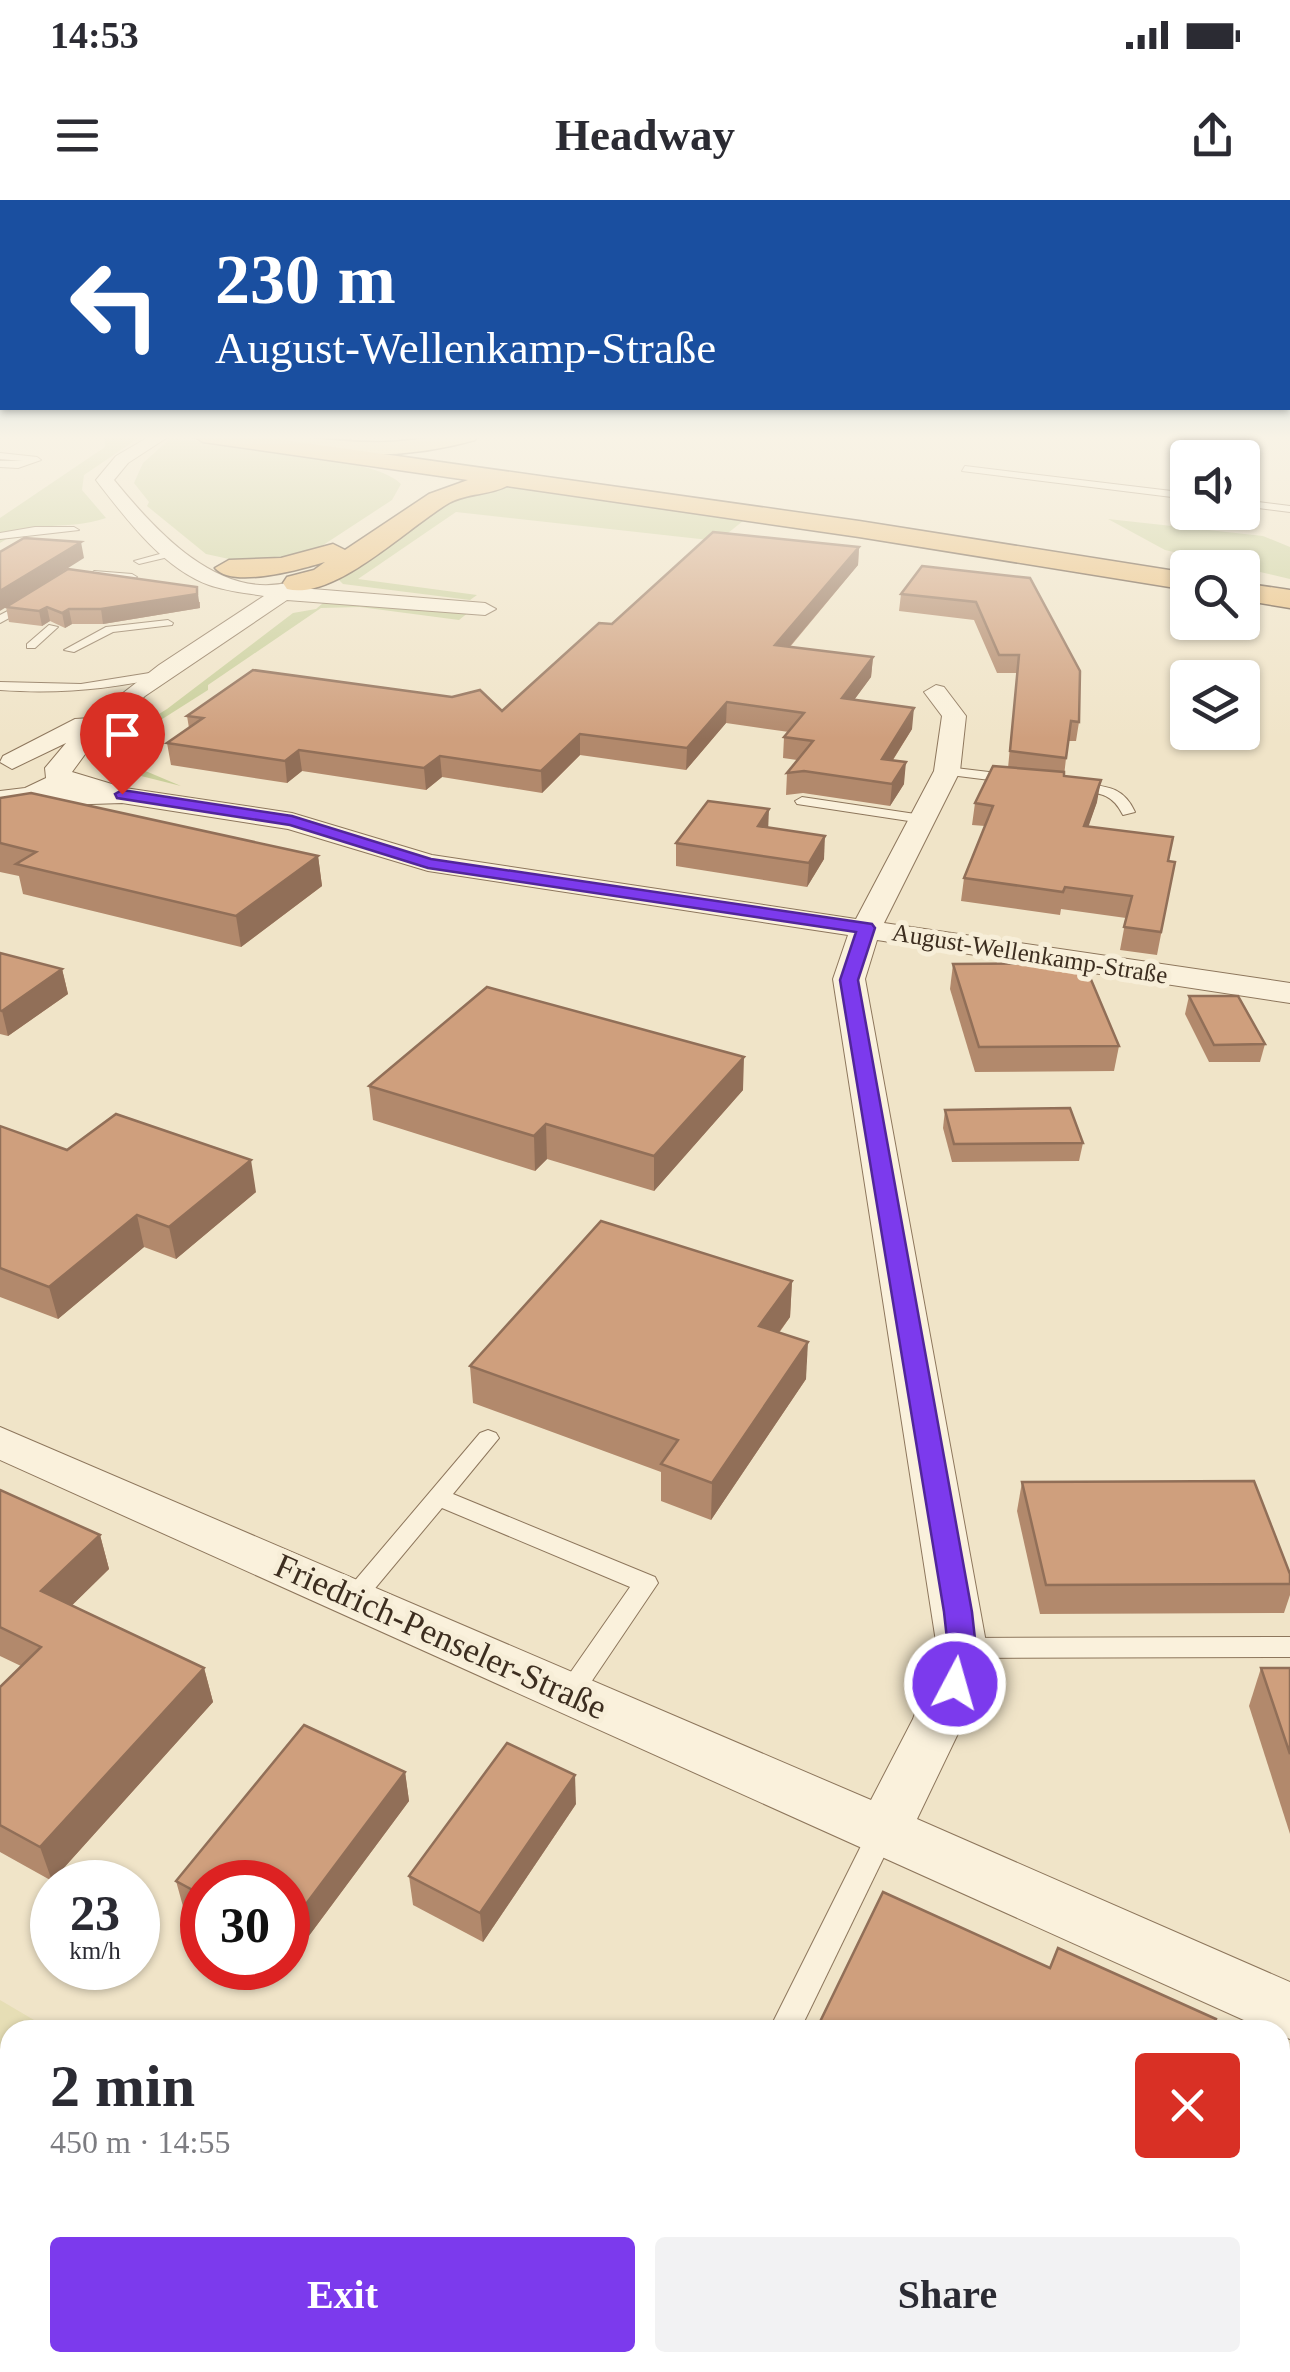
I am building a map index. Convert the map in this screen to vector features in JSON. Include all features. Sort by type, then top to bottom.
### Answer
[{"type":"highway","points":[[290,588],[306,571],[355,536]]},
{"type":"highway","points":[[290,588],[324,576],[385,536]]},
{"type":"highway","points":[[893,536],[1170,579]]},
{"type":"highway","points":[[955,536],[1170,569]]},
{"type":"highway","points":[[230,568],[282,566],[333,552]]},
{"type":"highway","points":[[1260,584],[1290,589]]},
{"type":"highway","points":[[1260,595],[1290,599]]},
{"type":"street","points":[[159,536],[195,571],[218,581],[485,609],[290,588],[178,552]]},
{"type":"street","points":[[28,796],[44,791],[73,749],[137,693],[290,588]]},
{"type":"street","points":[[883,1830],[936,1730],[955,1684],[962,1648],[849,980],[866,928],[947,771],[954,716],[936,692]]},
{"type":"street","points":[[6,762],[48,746],[97,708],[137,693]]},
{"type":"street","name":"August-Wellenkamp-Straße","points":[[6,762],[40,761],[122,794]]},
{"type":"street","name":"August-Wellenkamp-Straße","points":[[0,799],[122,794],[292,821],[428,863],[1290,993]]},
{"type":"street","name":"Friedrich-Penseler-Straße","points":[[0,1442],[1290,2011]]},
{"type":"lane","points":[[138,561],[178,552]]},
{"type":"lane","points":[[74,573],[135,578],[117,590]]},
{"type":"lane","points":[[0,620],[46,592]]},
{"type":"lane","points":[[70,650],[110,629],[168,623]]},
{"type":"lane","points":[[32,646],[53,627]]},
{"type":"lane","points":[[0,686],[111,688],[162,674]]},
{"type":"lane","points":[[70,690],[97,708]]},
{"type":"lane","points":[[947,771],[1025,780]]},
{"type":"lane","points":[[1061,785],[1111,792],[1122,798],[1128,812]]},
{"type":"lane","points":[[802,801],[922,819]]},
{"type":"lane","points":[[353,1597],[488,1438]]},
{"type":"lane","points":[[437,1498],[646,1584],[570,1692]]},
{"type":"lane","points":[[962,1648],[1290,1647]]},
{"type":"lane","points":[[789,2020],[883,1830]]},
{"type":"shaded area","points":[[0,2000],[34,2020],[0,2020]]},
{"type":"green space","points":[[184,536],[336,536],[308,555],[252,564],[206,554]]},
{"type":"green space","points":[[397,536],[420,536],[358,579],[477,595],[470,600],[343,584],[337,578]]},
{"type":"green space","points":[[676,536],[724,536],[718,541]]},
{"type":"green space","points":[[1140,536],[1264,536],[1290,547],[1290,579],[1260,572],[1260,550],[1170,551]]},
{"type":"green space","points":[[329,598],[469,612],[459,620],[360,607],[321,608],[208,685],[208,690],[115,749],[136,767],[181,786],[125,772],[101,750],[167,709],[293,613],[316,609]]},
{"type":"building","points":[[708,536],[755,536],[859,547],[775,645],[873,657],[842,698],[914,708],[882,759],[906,762],[892,784],[804,771],[787,773],[813,741],[784,737],[804,713],[727,702],[687,748],[580,734],[541,771],[440,756],[424,768],[299,750],[285,761],[167,743],[203,718],[187,716],[253,670],[452,697],[480,690],[502,711],[599,623],[612,624]]},
{"type":"building","points":[[24,538],[81,542],[0,591],[0,552]]},
{"type":"building","points":[[922,566],[1030,578],[1080,671],[1079,722],[1071,721],[1066,758],[1010,751],[1019,655],[999,655],[976,602],[901,594]]},
{"type":"building","points":[[68,569],[197,587],[197,594],[62,613],[47,607],[39,611],[6,607]]},
{"type":"building","points":[[993,766],[1064,772],[1064,776],[1101,780],[1084,826],[1173,837],[1168,861],[1175,862],[1161,932],[1124,927],[1132,896],[1065,887],[1063,892],[964,878],[993,806],[975,803]]},
{"type":"building","points":[[31,793],[318,856],[236,916],[16,864],[36,852],[0,843],[0,798]]},
{"type":"building","points":[[708,801],[769,809],[758,826],[825,836],[809,863],[676,843]]},
{"type":"building","points":[[0,953],[62,969],[2,1011]]},
{"type":"building","points":[[1084,963],[1119,1046],[979,1047],[953,964]]},
{"type":"building","points":[[487,987],[744,1057],[654,1156],[546,1124],[534,1136],[369,1086]]},
{"type":"building","points":[[1189,996],[1238,996],[1265,1044],[1214,1045]]},
{"type":"building","points":[[1070,1108],[1083,1143],[954,1144],[945,1110]]},
{"type":"building","points":[[116,1114],[251,1160],[169,1227],[137,1215],[49,1287],[0,1268],[0,1126],[67,1150]]},
{"type":"building","points":[[601,1221],[792,1281],[759,1326],[808,1342],[712,1483],[661,1464],[678,1440],[470,1366]]},
{"type":"building","points":[[1254,1481],[1290,1574],[1290,1584],[1046,1585],[1022,1482]]},
{"type":"building","points":[[0,1490],[100,1535],[41,1591],[204,1668],[40,1847],[0,1825],[0,1687],[41,1647],[0,1627]]},
{"type":"building","points":[[1261,1668],[1290,1668],[1290,1754]]},
{"type":"building","points":[[304,1725],[405,1772],[310,1899],[310,1860],[193,1860]]},
{"type":"building","points":[[507,1743],[575,1775],[480,1913],[409,1876]]},
{"type":"building","points":[[883,1892],[1050,1968],[1058,1948],[1216,2019],[1216,2020],[821,2020]]},
{"type":"route","points":[[122,794],[292,821],[428,863],[866,928],[849,980],[958,1612],[962,1648],[955,1684]]}]
